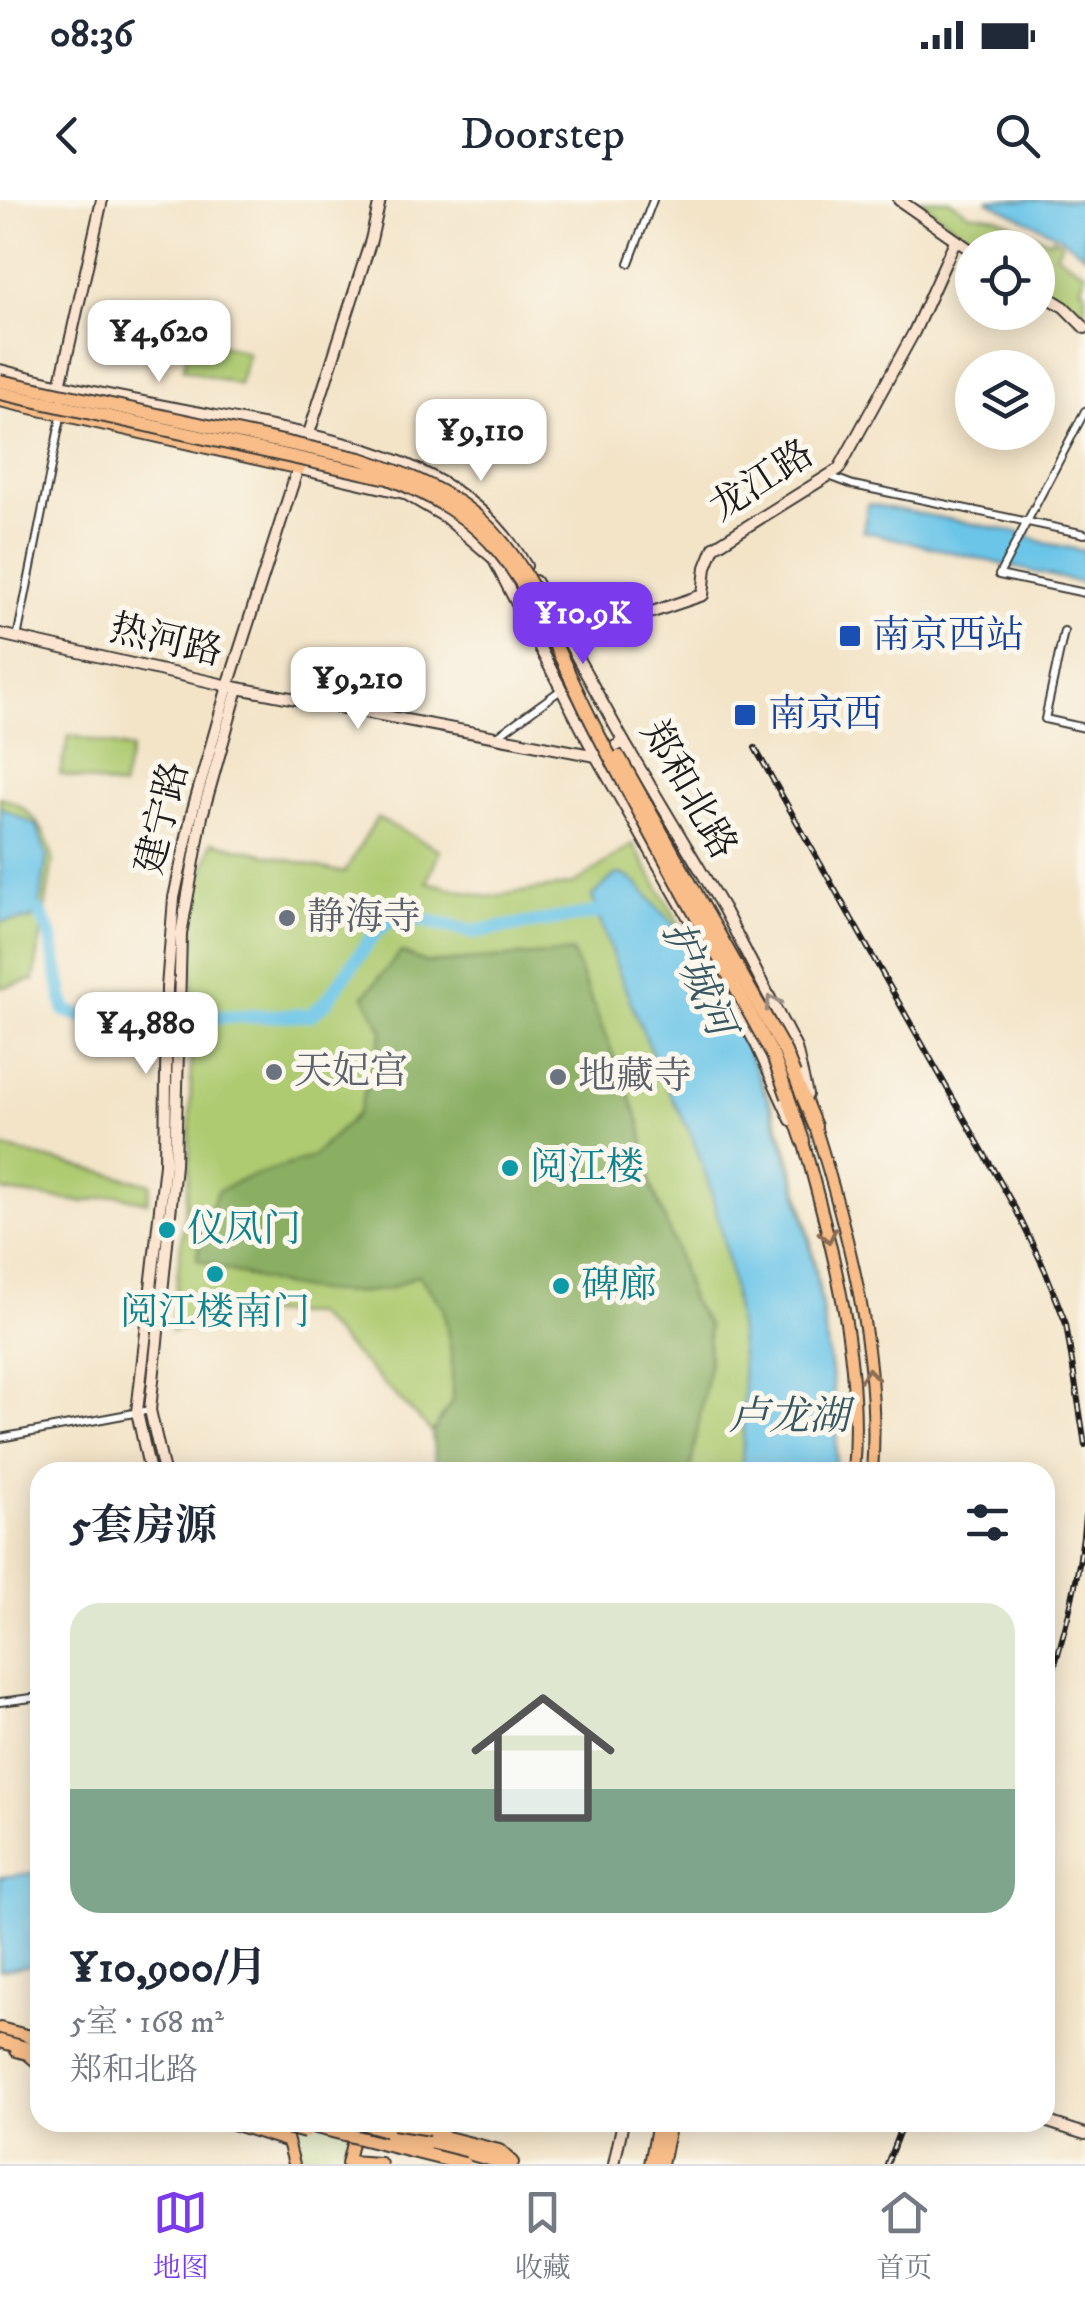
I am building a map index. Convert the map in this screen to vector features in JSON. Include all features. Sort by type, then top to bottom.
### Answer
[{"type":"highway","name":"郑和北路","points":[[0,381],[361,459],[418,478],[489,524],[525,574],[605,732],[777,1038],[815,1126]]},
{"type":"highway","name":"郑和北路","points":[[0,394],[388,478],[464,517],[502,555],[538,613],[596,731],[774,1056],[803,1142]]},
{"type":"highway","points":[[0,2038],[30,2047]]},
{"type":"highway","points":[[308,2132],[378,2141]]},
{"type":"highway","points":[[338,2132],[464,2164]]},
{"type":"highway","points":[[373,2132],[510,2164]]},
{"type":"highway","points":[[397,2132],[428,2144]]},
{"type":"highway","points":[[425,2132],[499,2151],[510,2164]]},
{"type":"highway","points":[[441,2132],[452,2139]]},
{"type":"highway","points":[[651,2164],[658,2132]]},
{"type":"highway","points":[[661,2164],[668,2132]]},
{"type":"highway","points":[[348,2163],[380,2164]]},
{"type":"main road","points":[[60,386],[102,200]]},
{"type":"main road","name":"建宁路","points":[[148,1462],[137,1412],[165,1164],[167,988],[174,898],[192,813],[372,240],[380,200]]},
{"type":"main road","points":[[899,200],[955,241]]},
{"type":"main road","name":"龙江路","points":[[568,640],[703,595],[706,566],[714,547],[840,469],[914,332],[955,241]]},
{"type":"main road","points":[[1055,301],[1085,328]]},
{"type":"main road","name":"郑和北路","points":[[0,370],[60,386],[310,435],[407,464],[461,493],[493,519],[513,542],[722,908],[796,1048],[840,1206],[863,1326],[872,1406],[872,1462]]},
{"type":"main road","points":[[0,401],[300,469]]},
{"type":"main road","name":"郑和北路","points":[[300,469],[404,493],[464,531],[492,558],[596,756],[698,936],[803,1142],[822,1210],[846,1327],[854,1410],[853,1462]]},
{"type":"main road","name":"热河路","points":[[0,634],[233,687],[596,756]]},
{"type":"main road","name":"建宁路","points":[[162,1462],[150,1410],[176,1154],[183,917],[233,687]]},
{"type":"main road","points":[[596,756],[624,742]]},
{"type":"main road","points":[[1055,2124],[1085,2134]]},
{"type":"main road","points":[[258,2132],[286,2141]]},
{"type":"main road","points":[[290,2132],[286,2141],[294,2164]]},
{"type":"main road","points":[[348,2163],[356,2132]]},
{"type":"main road","points":[[614,2164],[620,2132]]},
{"type":"street","points":[[629,263],[653,200]]},
{"type":"street","points":[[17,638],[62,416],[60,386]]},
{"type":"street","points":[[1085,412],[1000,572],[1085,593]]},
{"type":"street","points":[[828,476],[1025,524],[1085,534]]},
{"type":"street","points":[[1064,631],[1045,719],[1085,728]]},
{"type":"street","points":[[496,738],[562,690],[568,640]]},
{"type":"street","points":[[0,1438],[150,1410]]},
{"type":"street","points":[[0,1702],[30,1698]]},
{"type":"green space","points":[[919,200],[949,200],[969,213],[997,217],[1026,230],[960,230]]},
{"type":"green space","points":[[1055,239],[1062,243],[1056,254],[1085,272],[1081,288],[1085,290],[1085,320],[1055,296]]},
{"type":"green space","points":[[193,336],[248,353],[239,385],[183,369]]},
{"type":"green space","points":[[69,735],[131,749],[122,788],[60,774]]},
{"type":"green space","points":[[0,797],[20,806],[35,820],[53,859],[34,980],[0,988]]},
{"type":"green space","points":[[377,818],[440,850],[427,882],[487,897],[574,884],[633,844],[732,1018],[766,1091],[788,1153],[809,1231],[822,1310],[833,1387],[836,1462],[435,1462],[432,1432],[314,1314],[261,1313],[171,1332],[189,1174],[194,906],[212,842],[344,873]]},
{"type":"green space","points":[[401,952],[427,963],[572,952],[640,1122],[651,1184],[691,1300],[708,1326],[709,1365],[692,1462],[435,1462],[432,1432],[452,1402],[452,1358],[443,1307],[418,1275],[386,1289],[335,1292],[264,1281],[197,1259],[200,1235],[217,1192],[240,1180],[312,1157],[358,1113],[383,1031],[364,996]]},
{"type":"green space","points":[[0,1147],[151,1184],[147,1202],[117,1195],[83,1202],[6,1192],[0,1189]]},
{"type":"green space","points":[[295,2132],[349,2132],[340,2164],[300,2164],[292,2147]]},
{"type":"water","points":[[986,200],[1085,200],[1085,255],[1055,234],[1055,230],[1047,230]]},
{"type":"water","points":[[868,504],[1017,532],[1045,543],[1085,551],[1085,584],[863,531]]},
{"type":"water","points":[[0,807],[37,826],[47,856],[39,911],[31,919],[0,922]]},
{"type":"water","name":"卢龙湖","points":[[615,875],[632,880],[641,888],[706,969],[741,1036],[772,1111],[796,1187],[821,1304],[835,1408],[836,1462],[742,1462],[741,1351],[729,1267],[694,1141],[635,1013],[592,896]]},
{"type":"water","points":[[30,1873],[30,1966],[0,1970],[0,1877]]},
{"type":"waterway","name":"护城河","points":[[210,1017],[310,1015],[326,1002],[377,930],[396,917],[473,932],[615,910]]},
{"type":"waterway","points":[[39,911],[50,934],[65,1010],[84,1017],[149,1017]]},
{"type":"railway","points":[[755,748],[1016,1210],[1045,1270],[1066,1324],[1085,1445]]},
{"type":"railway","points":[[1055,1663],[1075,1586],[1085,1516]]},
{"type":"railway","points":[[887,2164],[899,2132]]},
{"type":"place","name":"南京西站","points":[[850,636]]},
{"type":"place","name":"南京西","points":[[745,715]]},
{"type":"place","name":"静海寺","points":[[287,918]]},
{"type":"place","name":"天妃宫","points":[[274,1072]]},
{"type":"place","name":"地藏寺","points":[[558,1077]]},
{"type":"place","name":"阅江楼","points":[[510,1168]]},
{"type":"place","name":"仪凤门","points":[[167,1230]]},
{"type":"place","name":"阅江楼南门","points":[[215,1274]]},
{"type":"place","name":"碑廊","points":[[561,1286]]}]
